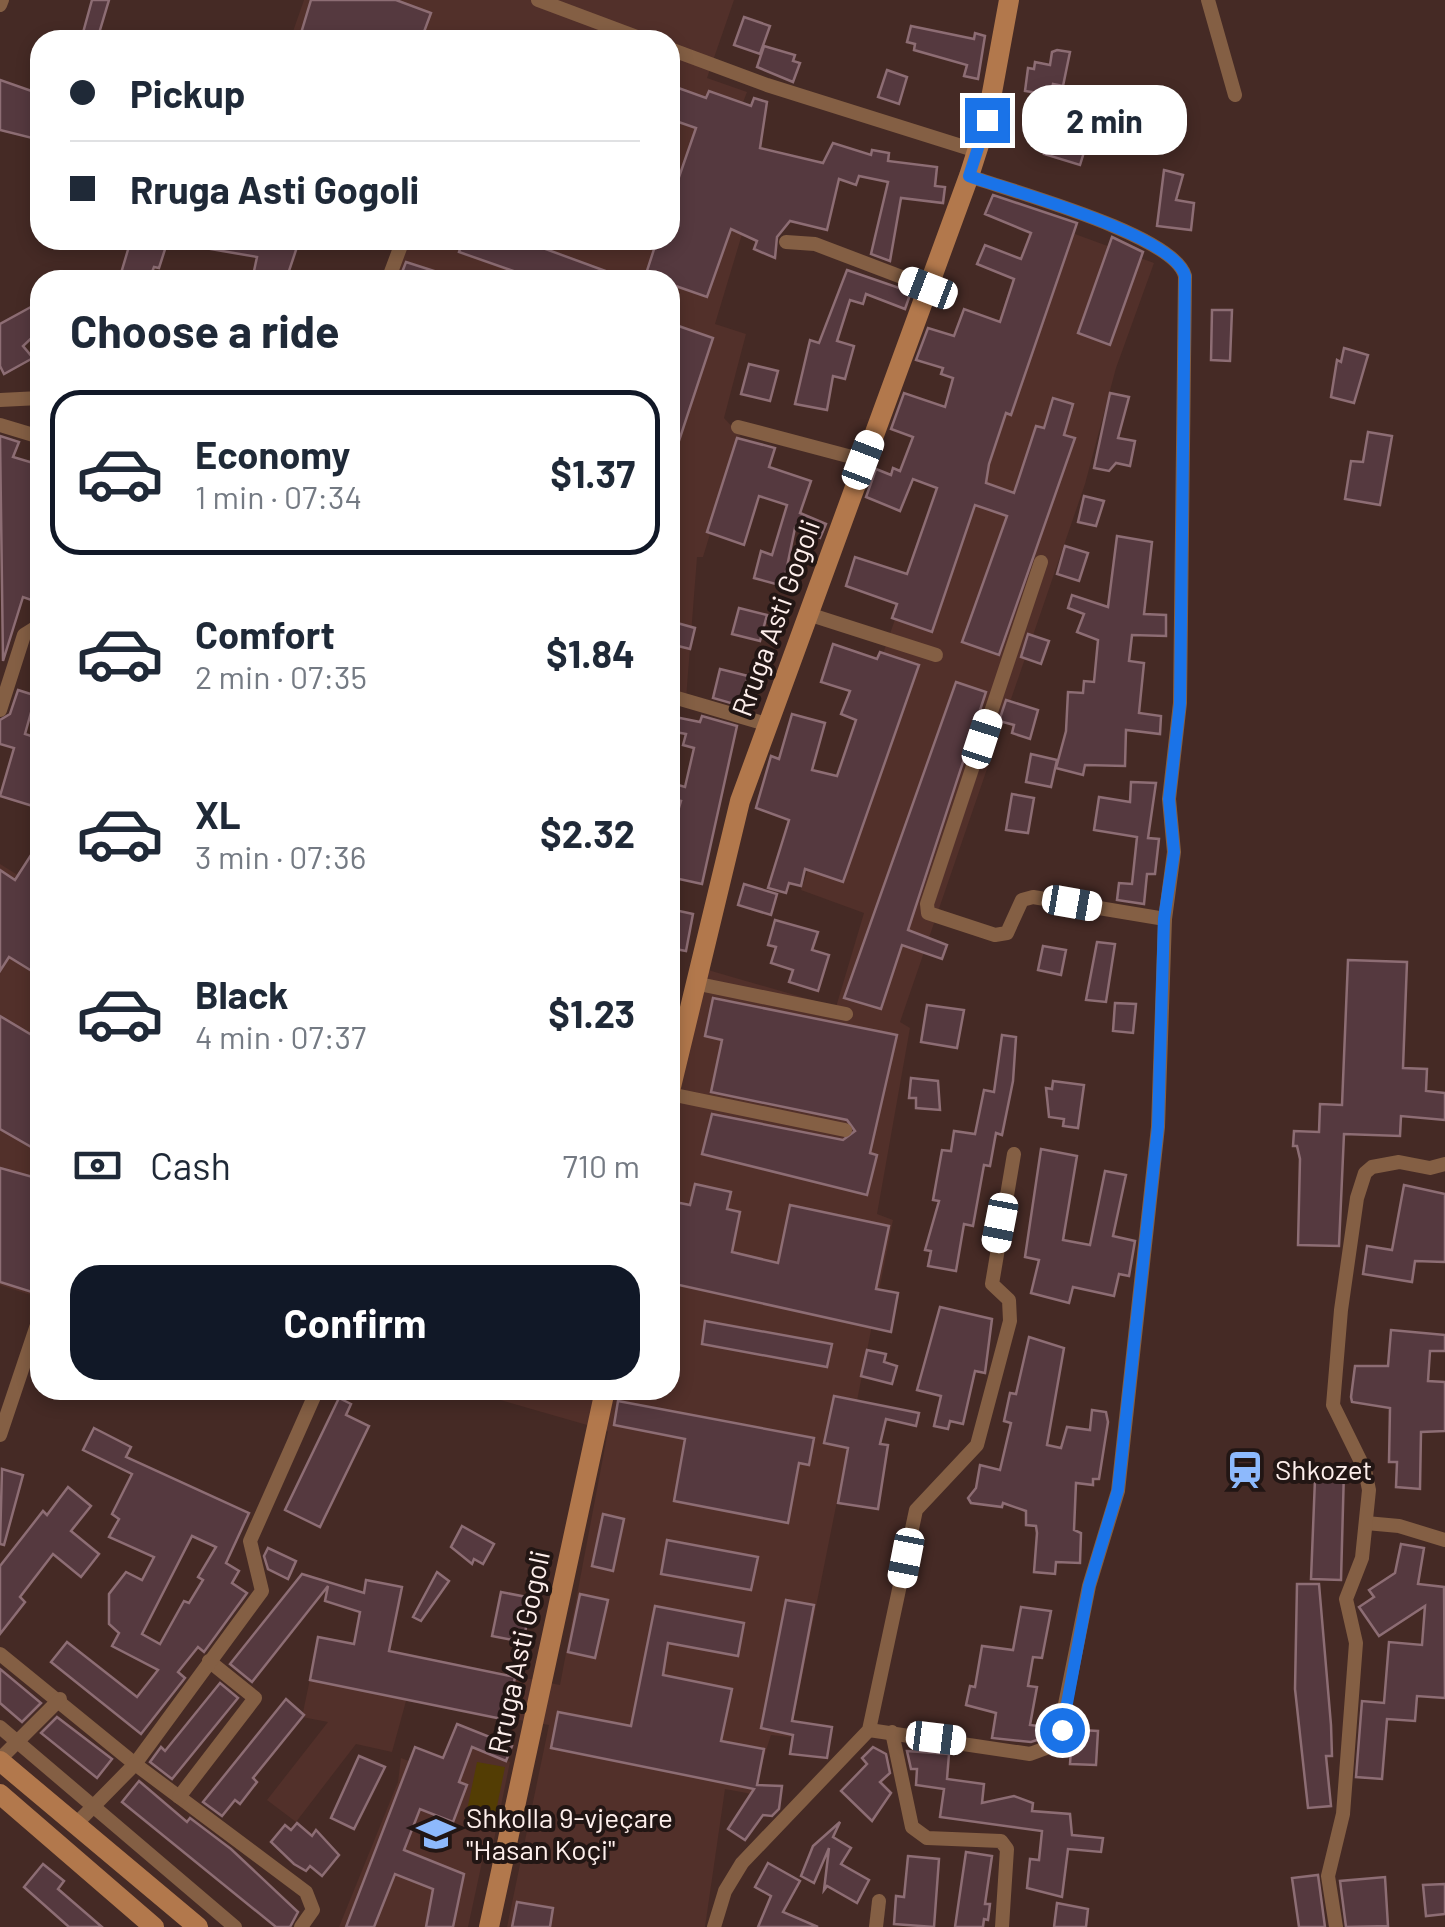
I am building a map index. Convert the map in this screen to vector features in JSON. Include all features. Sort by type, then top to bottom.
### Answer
[{"type":"street","points":[[538,0],[618,30]]},
{"type":"street","name":"Rruga Asti Gogoli","points":[[680,1047],[740,801],[969,176],[987,120],[1008,0]]},
{"type":"street","points":[[1208,0],[1235,95]]},
{"type":"street","points":[[680,53],[766,85],[976,151]]},
{"type":"street","points":[[869,1730],[1030,1754],[1049,1750],[1062,1730],[1089,1586],[1120,1472],[1158,1127],[1164,919],[1173,870],[1169,799],[1180,704],[1183,267],[1134,235],[969,176]]},
{"type":"street","points":[[786,242],[815,244],[928,288]]},
{"type":"street","points":[[0,400],[30,398]]},
{"type":"street","points":[[0,424],[30,434]]},
{"type":"street","points":[[738,426],[863,460]]},
{"type":"street","points":[[1041,562],[927,904],[928,913],[996,936],[1007,933],[1022,900],[1033,897],[1164,919]]},
{"type":"street","points":[[808,614],[936,655]]},
{"type":"street","points":[[0,710],[24,634],[30,631]]},
{"type":"street","points":[[680,699],[766,724]]},
{"type":"street","points":[[694,983],[846,1014]]},
{"type":"street","points":[[680,1095],[846,1130]]},
{"type":"street","points":[[714,1927],[725,1891],[742,1863],[869,1730],[916,1510],[977,1445],[1010,1321],[1009,1300],[992,1284],[1014,1154]]},
{"type":"street","points":[[1336,1927],[1328,1876],[1342,1814],[1356,1644],[1346,1599],[1362,1558],[1366,1523],[1365,1470],[1332,1405],[1332,1375],[1357,1198],[1372,1167],[1398,1162],[1430,1168],[1445,1164]]},
{"type":"street","points":[[0,1434],[30,1346]]},
{"type":"street","points":[[74,1826],[135,1764],[262,1591],[250,1541],[313,1400]]},
{"type":"street","name":"Rruga Asti Gogoli","points":[[488,1927],[603,1400]]},
{"type":"street","points":[[1366,1523],[1399,1526],[1445,1540]]},
{"type":"street","points":[[0,1654],[60,1699],[135,1764],[306,1892],[313,1910],[301,1927]]},
{"type":"street","points":[[179,1797],[255,1698],[209,1662]]},
{"type":"street","points":[[60,1699],[0,1760],[198,1927]]},
{"type":"street","points":[[0,1727],[235,1927]]},
{"type":"street","points":[[892,1732],[912,1828],[927,1838],[1001,1842],[1007,1849],[1002,1927]]},
{"type":"street","points":[[0,1794],[154,1927]]},
{"type":"street","points":[[876,1927],[879,1901]]},
{"type":"shaded area","points":[[304,0],[734,0],[707,78],[747,92],[726,147],[749,211],[715,324],[746,334],[724,418],[740,435],[703,557],[697,557],[686,699],[680,698],[680,270],[398,270],[405,250],[680,250],[680,30],[294,30]]},
{"type":"shaded area","points":[[1034,219],[1154,263],[1116,368],[1085,484],[900,1022],[910,1028],[877,1214],[893,1220],[790,1737],[771,1735],[752,1794],[725,1789],[705,1927],[507,1927],[549,1725],[406,1701],[392,1752],[356,1744],[296,1822],[267,1800],[328,1722],[302,1717],[319,1636],[560,1685],[608,1431],[501,1400],[680,1400],[680,1087],[708,970],[836,1007],[864,913],[801,890]]},
{"type":"shaded area","points":[[0,864],[30,883],[30,1295],[0,1285]]},
{"type":"shaded area","name":"Shkolla 9-vjeçare \"Hasan Koçi\"","points":[[472,1747],[510,1762],[494,1840],[487,1839],[468,1927],[339,1927],[398,1782],[401,1758],[458,1780]]},
{"type":"shaded area","points":[[477,1762],[505,1767],[493,1826],[465,1820]]},
{"type":"building","points":[[92,0],[109,0],[100,30],[84,30]]},
{"type":"building","points":[[311,0],[396,0],[431,13],[425,30],[302,30]]},
{"type":"building","points":[[744,17],[770,26],[760,54],[734,45]]},
{"type":"building","points":[[911,26],[974,39],[975,33],[985,36],[978,79],[964,76],[967,65],[914,50],[915,44],[907,42]]},
{"type":"building","points":[[764,46],[795,55],[793,61],[800,63],[793,82],[757,67]]},
{"type":"building","points":[[1052,52],[1070,52],[1063,86],[1053,84],[1051,95],[1025,91],[1028,68],[1034,69],[1035,62],[1050,65]]},
{"type":"building","points":[[887,70],[907,77],[899,104],[878,97]]},
{"type":"building","points":[[0,80],[30,90],[30,138],[0,130]]},
{"type":"building","points":[[680,89],[706,98],[709,91],[751,106],[754,98],[767,102],[760,148],[823,163],[833,143],[871,155],[872,150],[889,153],[888,161],[937,167],[935,186],[945,187],[943,203],[901,198],[890,261],[871,254],[888,182],[859,176],[856,185],[839,179],[827,230],[790,221],[777,237],[775,258],[754,249],[757,241],[731,229],[707,297],[680,288],[680,270],[647,270],[654,250],[680,250],[680,174],[696,128],[680,122]]},
{"type":"building","points":[[1053,125],[1089,136],[1080,165],[1044,154]]},
{"type":"building","points":[[1164,170],[1183,175],[1176,200],[1194,203],[1191,230],[1157,226]]},
{"type":"building","points":[[993,195],[1077,223],[1011,415],[1006,413],[989,464],[986,483],[1014,493],[1036,426],[1044,428],[1053,398],[1073,404],[1064,435],[1075,438],[999,655],[962,642],[1007,516],[975,505],[932,632],[892,618],[897,604],[846,586],[855,557],[907,574],[937,488],[913,479],[900,511],[866,497],[876,469],[891,475],[893,468],[900,471],[913,437],[891,429],[904,393],[945,407],[953,378],[941,374],[943,368],[916,360],[928,328],[954,336],[964,309],[1000,322],[1014,279],[977,264],[985,245],[1021,259],[1031,233],[985,214]]},
{"type":"building","points":[[1112,237],[1143,252],[1110,345],[1078,333]]},
{"type":"building","points":[[128,250],[165,250],[159,268],[122,270]]},
{"type":"building","points":[[216,250],[296,250],[289,270],[254,270],[257,257]]},
{"type":"building","points":[[548,250],[603,270],[510,270],[459,252]]},
{"type":"building","points":[[406,262],[431,270],[403,270]]},
{"type":"building","points":[[847,270],[911,292],[905,309],[866,294],[863,304],[850,300],[837,341],[854,346],[845,379],[833,376],[827,410],[795,404],[810,340],[819,343]]},
{"type":"building","points":[[30,308],[30,339],[23,346],[30,360],[4,374],[0,366],[0,324]]},
{"type":"building","points":[[1212,310],[1232,310],[1230,361],[1211,360]]},
{"type":"building","points":[[680,326],[713,338],[680,438]]},
{"type":"building","points":[[1344,348],[1368,355],[1354,403],[1331,397],[1337,360],[1341,362]]},
{"type":"building","points":[[749,364],[778,371],[770,401],[741,394]]},
{"type":"building","points":[[1110,393],[1129,397],[1118,438],[1135,441],[1130,466],[1116,463],[1109,471],[1094,468]]},
{"type":"building","points":[[1368,432],[1392,436],[1380,505],[1345,499],[1351,461],[1363,462]]},
{"type":"building","points":[[0,436],[19,442],[13,457],[30,462],[30,599],[23,597],[3,661]]},
{"type":"building","points":[[737,438],[775,448],[769,467],[811,481],[800,513],[826,524],[820,538],[795,528],[783,586],[754,578],[761,551],[772,555],[787,505],[759,496],[744,545],[707,532]]},
{"type":"building","points":[[1084,496],[1104,501],[1096,526],[1078,522]]},
{"type":"building","points":[[1117,536],[1152,542],[1144,614],[1166,615],[1166,636],[1132,635],[1129,661],[1144,663],[1139,713],[1161,716],[1160,734],[1126,730],[1125,766],[1085,765],[1083,775],[1056,768],[1066,731],[1068,692],[1083,693],[1084,681],[1094,682],[1098,640],[1077,632],[1084,614],[1068,608],[1072,595],[1108,607]]},
{"type":"building","points":[[1065,546],[1088,553],[1079,581],[1057,574]]},
{"type":"building","points":[[739,608],[767,615],[760,641],[732,634]]},
{"type":"building","points":[[680,624],[695,628],[690,649],[680,646]]},
{"type":"building","points":[[1028,634],[1049,641],[1041,664],[1021,657]]},
{"type":"building","points":[[833,644],[877,659],[880,652],[919,665],[843,882],[805,869],[801,886],[789,883],[786,893],[768,888],[789,820],[756,808],[771,756],[779,759],[792,714],[825,723],[812,770],[837,776],[856,720],[841,714],[850,691],[821,682]]},
{"type":"building","points":[[720,669],[748,676],[741,706],[713,698]]},
{"type":"building","points":[[956,682],[986,692],[908,930],[947,945],[942,959],[902,945],[881,1009],[844,998]]},
{"type":"building","points":[[18,690],[30,694],[25,734],[30,736],[30,805],[0,796],[14,748],[0,744],[0,720],[10,714]]},
{"type":"building","points":[[1006,700],[1038,710],[1030,739],[1012,733],[1014,725],[999,721]]},
{"type":"building","points":[[702,716],[737,726],[702,884],[680,879],[680,786],[685,787],[694,748],[683,745],[686,734],[680,733],[680,718],[700,722]]},
{"type":"building","points":[[1031,754],[1057,760],[1051,787],[1026,782]]},
{"type":"building","points":[[1131,782],[1156,783],[1148,838],[1159,839],[1155,874],[1147,874],[1144,904],[1117,900],[1119,883],[1132,884],[1137,837],[1094,830],[1099,797],[1130,802]]},
{"type":"building","points":[[1012,794],[1034,798],[1028,833],[1006,830]]},
{"type":"building","points":[[30,857],[30,970],[9,957],[0,971],[0,870],[15,880]]},
{"type":"building","points":[[744,884],[777,894],[771,915],[738,905]]},
{"type":"building","points":[[680,911],[693,914],[686,951],[680,950]]},
{"type":"building","points":[[775,920],[818,932],[812,950],[829,955],[818,991],[789,982],[793,970],[771,963],[776,947],[768,945]]},
{"type":"building","points":[[1097,942],[1115,944],[1106,1002],[1086,1000]]},
{"type":"building","points":[[1043,946],[1066,950],[1061,975],[1038,970]]},
{"type":"building","points":[[1348,960],[1407,962],[1403,1068],[1427,1069],[1426,1091],[1445,1093],[1445,1120],[1401,1116],[1400,1136],[1344,1134],[1339,1246],[1298,1245],[1300,1159],[1297,1146],[1293,1146],[1294,1131],[1319,1132],[1320,1104],[1342,1105]]},
{"type":"building","points":[[713,998],[897,1035],[870,1153],[877,1155],[867,1195],[702,1154],[712,1114],[843,1140],[855,1131],[847,1120],[711,1092],[722,1040],[705,1036]]},
{"type":"building","points":[[1115,1003],[1136,1004],[1133,1033],[1113,1031]]},
{"type":"building","points":[[927,1005],[964,1010],[957,1048],[921,1042]]},
{"type":"building","points":[[0,1016],[30,1034],[30,1146],[0,1129]]},
{"type":"building","points":[[1002,1035],[1016,1037],[1013,1081],[1002,1135],[996,1133],[990,1166],[984,1165],[973,1226],[964,1224],[956,1271],[928,1266],[931,1251],[925,1250],[939,1201],[933,1200],[942,1150],[951,1151],[954,1131],[975,1134],[984,1090],[994,1092]]},
{"type":"building","points":[[911,1078],[938,1081],[940,1110],[916,1108],[916,1098],[909,1098]]},
{"type":"building","points":[[1053,1081],[1084,1085],[1078,1128],[1063,1126],[1064,1119],[1049,1117],[1046,1088],[1052,1089]]},
{"type":"building","points":[[1041,1149],[1077,1156],[1063,1240],[1090,1245],[1105,1171],[1126,1175],[1113,1236],[1135,1241],[1129,1276],[1119,1274],[1114,1296],[1073,1287],[1069,1303],[1031,1293],[1039,1260],[1025,1257]]},
{"type":"building","points":[[0,1168],[30,1176],[30,1291],[0,1282]]},
{"type":"building","points":[[695,1184],[731,1192],[727,1209],[740,1212],[732,1252],[778,1263],[790,1205],[889,1226],[876,1289],[898,1293],[891,1332],[680,1285],[680,1203],[690,1205]]},
{"type":"building","points":[[1404,1185],[1445,1194],[1445,1262],[1415,1261],[1412,1282],[1363,1274],[1367,1246],[1392,1250]]},
{"type":"building","points":[[940,1307],[992,1319],[985,1373],[975,1371],[963,1424],[950,1421],[948,1429],[934,1426],[941,1396],[917,1390]]},
{"type":"building","points":[[705,1321],[832,1344],[827,1367],[702,1344]]},
{"type":"building","points":[[1391,1330],[1445,1335],[1445,1351],[1430,1351],[1428,1381],[1445,1382],[1445,1431],[1421,1432],[1420,1489],[1396,1487],[1397,1462],[1389,1462],[1390,1408],[1352,1402],[1351,1397],[1355,1366],[1388,1366]]},
{"type":"building","points":[[1029,1337],[1064,1348],[1047,1445],[1061,1448],[1067,1427],[1090,1430],[1092,1410],[1106,1412],[1108,1422],[1099,1479],[1093,1479],[1093,1485],[1076,1483],[1074,1530],[1081,1533],[1080,1563],[1056,1562],[1055,1574],[1034,1572],[1037,1533],[1036,1526],[1026,1525],[1026,1511],[1003,1503],[1002,1507],[971,1503],[968,1498],[976,1488],[980,1465],[1000,1470],[1011,1423],[1004,1421],[1010,1393],[1016,1394]]},
{"type":"building","points":[[867,1350],[886,1354],[884,1362],[897,1366],[892,1384],[861,1376]]},
{"type":"building","points":[[834,1396],[919,1413],[916,1426],[886,1419],[880,1444],[888,1445],[878,1509],[838,1503],[848,1448],[824,1443]]},
{"type":"building","points":[[338,1400],[351,1404],[346,1415],[369,1426],[320,1527],[285,1510]]},
{"type":"building","points":[[618,1401],[814,1438],[809,1465],[799,1463],[788,1523],[674,1501],[685,1439],[614,1425]]},
{"type":"building","points":[[94,1428],[131,1447],[126,1457],[249,1513],[226,1563],[239,1571],[232,1583],[247,1593],[204,1652],[198,1647],[178,1672],[185,1678],[141,1734],[51,1662],[67,1642],[137,1697],[158,1670],[112,1646],[119,1633],[109,1624],[109,1594],[126,1572],[142,1580],[154,1557],[109,1537],[119,1519],[112,1514],[132,1474],[83,1450]],"holes":[[[192,1536],[216,1547],[198,1577],[203,1580],[189,1603],[184,1601],[160,1644],[142,1634]]]},
{"type":"building","points":[[2,1469],[23,1475],[4,1545],[0,1544]]},
{"type":"building","points":[[1331,1470],[1344,1470],[1341,1580],[1311,1579],[1315,1479],[1331,1480]]},
{"type":"building","points":[[68,1487],[91,1506],[71,1531],[99,1554],[81,1577],[53,1554],[20,1597],[25,1602],[0,1634],[0,1566],[43,1511],[47,1515]]},
{"type":"building","points":[[603,1514],[624,1519],[613,1571],[592,1566]]},
{"type":"building","points":[[462,1526],[494,1544],[483,1564],[474,1559],[472,1564],[451,1547]]},
{"type":"building","points":[[667,1540],[758,1557],[751,1590],[661,1574]]},
{"type":"building","points":[[1401,1544],[1424,1548],[1418,1584],[1444,1587],[1445,1698],[1417,1696],[1415,1721],[1387,1719],[1382,1779],[1356,1777],[1362,1701],[1384,1703],[1389,1642],[1422,1645],[1425,1606],[1379,1636],[1359,1607],[1374,1597],[1369,1590],[1395,1573]]},
{"type":"building","points":[[268,1548],[296,1561],[288,1579],[268,1569],[264,1556]]},
{"type":"building","points":[[437,1572],[449,1581],[421,1621],[413,1617]]},
{"type":"building","points":[[302,1574],[364,1593],[366,1580],[402,1587],[389,1651],[515,1677],[507,1720],[310,1680],[318,1637],[354,1644],[360,1612],[325,1601],[328,1586],[252,1682],[230,1664]]},
{"type":"building","points":[[1297,1584],[1319,1584],[1331,1725],[1332,1756],[1326,1756],[1331,1806],[1308,1808],[1295,1689]]},
{"type":"building","points":[[501,1592],[532,1598],[523,1642],[492,1636]]},
{"type":"building","points":[[580,1594],[608,1600],[595,1658],[568,1652]]},
{"type":"building","points":[[786,1600],[814,1605],[792,1721],[832,1727],[827,1758],[790,1754],[793,1735],[761,1728]]},
{"type":"building","points":[[655,1606],[744,1623],[738,1656],[668,1643],[663,1675],[732,1689],[721,1741],[764,1749],[757,1785],[782,1786],[779,1809],[772,1816],[763,1815],[745,1840],[728,1829],[754,1789],[551,1748],[558,1712],[631,1726]]},
{"type":"building","points":[[1021,1607],[1051,1611],[1042,1658],[1033,1657],[1028,1686],[1037,1687],[1030,1725],[1047,1727],[1046,1737],[1031,1742],[992,1738],[996,1713],[966,1705],[970,1686],[975,1687],[982,1646],[1013,1650]]},
{"type":"building","points":[[0,1669],[41,1703],[22,1722],[0,1703]]},
{"type":"building","points":[[220,1683],[238,1698],[172,1779],[150,1762],[161,1747],[165,1751]]},
{"type":"building","points":[[286,1699],[304,1715],[253,1778],[257,1782],[240,1804],[235,1800],[222,1816],[203,1802]]},
{"type":"building","points":[[57,1717],[112,1759],[97,1778],[41,1733]]},
{"type":"building","points":[[457,1724],[512,1746],[506,1761],[472,1747],[459,1782],[467,1785],[453,1822],[420,1809],[404,1850],[464,1874],[453,1927],[426,1927],[433,1889],[395,1874],[374,1927],[346,1927],[415,1747],[443,1758]]},
{"type":"building","points":[[1080,1730],[1098,1731],[1096,1765],[1070,1764],[1072,1734],[1080,1734]]},
{"type":"building","points":[[873,1747],[886,1754],[890,1773],[880,1782],[891,1793],[872,1821],[841,1791],[867,1764],[862,1758]]},
{"type":"building","points":[[907,1751],[949,1754],[947,1779],[984,1784],[982,1803],[1014,1796],[1033,1803],[1032,1811],[1070,1814],[1072,1835],[1103,1838],[1101,1852],[1068,1849],[1062,1897],[1027,1888],[1030,1859],[1039,1860],[1042,1831],[940,1817],[944,1789],[916,1785],[917,1769],[911,1769]]},
{"type":"building","points":[[359,1756],[385,1767],[354,1829],[331,1818]]},
{"type":"building","points":[[139,1781],[187,1822],[190,1818],[231,1849],[298,1912],[290,1927],[276,1927],[122,1802]]},
{"type":"building","points":[[840,1822],[833,1837],[851,1848],[841,1864],[869,1880],[857,1903],[827,1886],[824,1890],[829,1848],[814,1883],[801,1876],[813,1846]]},
{"type":"building","points":[[297,1823],[312,1836],[316,1830],[339,1855],[322,1876],[310,1866],[306,1871],[294,1864],[271,1842],[285,1825],[291,1830]]},
{"type":"building","points":[[966,1852],[992,1856],[985,1904],[990,1904],[988,1920],[984,1919],[983,1927],[955,1927]]},
{"type":"building","points":[[908,1856],[939,1859],[934,1927],[894,1924],[896,1896],[904,1897]]},
{"type":"building","points":[[768,1863],[800,1881],[783,1912],[818,1927],[758,1927],[771,1896],[755,1887]]},
{"type":"building","points":[[43,1864],[64,1881],[58,1889],[102,1927],[69,1927],[24,1887]]},
{"type":"building","points":[[1318,1875],[1325,1927],[1299,1927],[1292,1878]]},
{"type":"building","points":[[1385,1877],[1388,1926],[1346,1927],[1340,1881]]},
{"type":"building","points":[[1445,1884],[1445,1914],[1426,1916],[1423,1885]]},
{"type":"building","points":[[517,1902],[553,1908],[550,1927],[512,1927]]},
{"type":"building","points":[[1057,1903],[1088,1909],[1086,1927],[1054,1927]]},
{"type":"place","name":"Shkozet","points":[[1245,1470]]},
{"type":"place","name":"Shkolla 9-vjeçare \"Hasan Koçi\"","points":[[436,1834]]},
{"type":"route","points":[[987,120],[969,176],[1134,235],[1172,256],[1183,267],[1185,276],[1180,704],[1169,799],[1174,852],[1164,919],[1158,1127],[1118,1490],[1089,1586],[1062,1730]]}]
